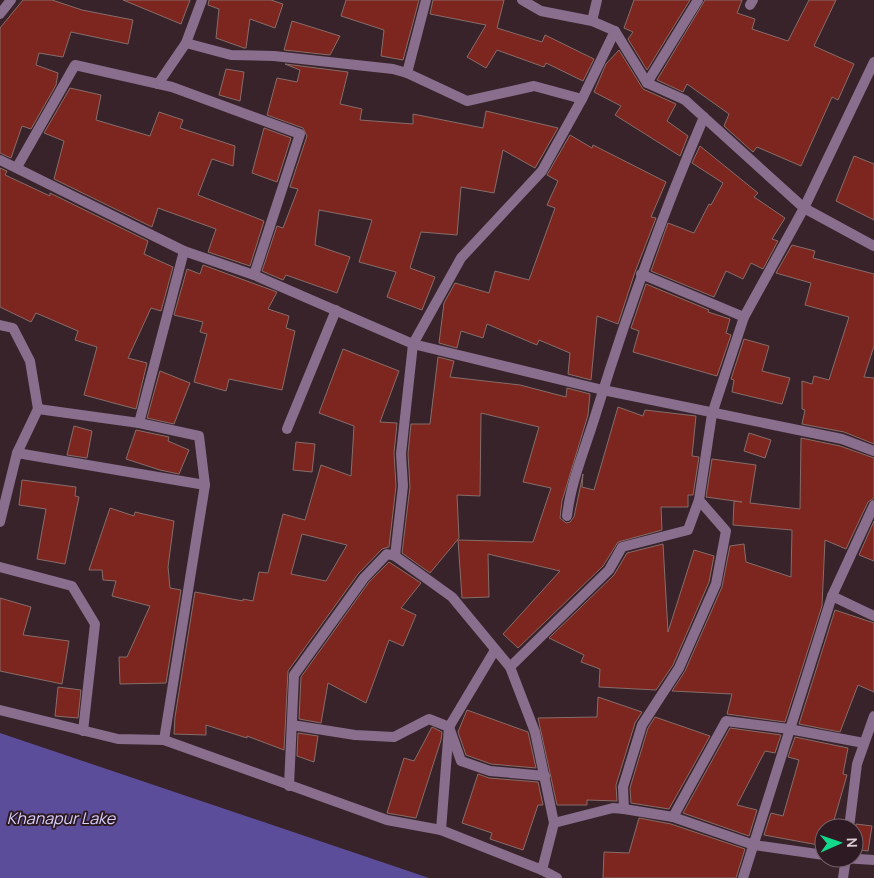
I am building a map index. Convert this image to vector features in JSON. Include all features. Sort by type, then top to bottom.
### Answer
[{"type":"street","points":[[0,14],[11,0]]},
{"type":"street","points":[[158,84],[186,44],[202,0]]},
{"type":"street","points":[[407,73],[426,0]]},
{"type":"street","points":[[522,0],[541,11],[592,21],[616,31],[647,83],[685,100],[804,208],[874,246]]},
{"type":"street","points":[[592,21],[597,0]]},
{"type":"street","points":[[647,83],[698,0]]},
{"type":"street","points":[[395,556],[404,486],[401,454],[413,344],[461,258],[542,171],[582,99],[616,31]]},
{"type":"street","points":[[186,44],[231,55],[274,56],[394,69],[407,73],[467,101],[534,86],[582,99]]},
{"type":"street","points":[[510,667],[609,570],[622,547],[688,530],[699,500],[712,414],[744,317],[804,208],[874,62]]},
{"type":"street","points":[[17,168],[75,65],[158,84],[300,134],[254,275]]},
{"type":"street","points":[[566,516],[603,390],[641,274],[670,196],[704,117]]},
{"type":"street","points":[[0,160],[184,251],[254,275],[413,344],[603,390],[712,414],[842,439],[874,451]]},
{"type":"street","points":[[139,423],[184,251]]},
{"type":"street","points":[[641,274],[744,317]]},
{"type":"street","points":[[287,429],[336,310]]},
{"type":"street","points":[[0,325],[13,328],[30,361],[38,409],[17,453],[0,522]]},
{"type":"street","points":[[38,409],[139,423],[199,436],[205,485],[164,740]]},
{"type":"street","points":[[17,453],[205,485]]},
{"type":"street","points":[[624,809],[623,787],[642,725],[679,668],[716,584],[726,531],[699,500]]},
{"type":"street","points":[[743,878],[832,596],[874,505]]},
{"type":"street","points":[[289,786],[294,675],[364,578],[387,554],[395,556],[452,597],[510,667],[535,732],[554,823],[542,870]]},
{"type":"street","points":[[0,567],[72,586],[96,624],[83,731]]},
{"type":"street","points":[[832,596],[874,616]]},
{"type":"street","points":[[441,830],[449,727],[495,650]]},
{"type":"street","points":[[0,710],[118,739],[164,740],[386,820],[441,830],[542,870],[557,878]]},
{"type":"street","points":[[850,818],[857,764],[874,716]]},
{"type":"street","points":[[292,725],[355,735],[394,737],[429,719],[449,727],[461,762],[490,771],[545,776]]},
{"type":"street","points":[[673,817],[726,721],[789,729],[864,743]]},
{"type":"street","points":[[554,823],[613,808],[624,809],[673,817],[754,845],[814,854]]},
{"type":"water","name":"Khanapur Lake","points":[[0,733],[429,878],[0,878]]},
{"type":"building","points":[[23,0],[52,0],[82,10],[133,20],[128,44],[71,32],[63,57],[39,53],[36,65],[58,73],[56,85],[31,129],[22,126],[11,158],[0,153],[0,28]]},
{"type":"building","points":[[123,0],[190,0],[181,24]]},
{"type":"building","points":[[209,0],[271,0],[283,4],[275,28],[250,19],[246,48],[244,48],[216,38],[219,9],[208,5]]},
{"type":"building","points":[[346,0],[419,0],[403,60],[381,56],[384,30],[341,16]]},
{"type":"building","points":[[433,0],[504,0],[497,28],[542,42],[545,35],[594,59],[583,81],[546,63],[544,67],[497,50],[486,68],[467,57],[486,25],[430,14]]},
{"type":"building","points":[[634,0],[690,0],[647,70],[628,39],[633,32],[624,28]]},
{"type":"building","points":[[705,0],[742,0],[737,13],[755,19],[752,29],[788,41],[809,0],[836,0],[814,46],[854,64],[838,100],[832,97],[801,166],[757,147],[753,152],[724,126],[729,114],[687,84],[683,92],[657,80]]},
{"type":"building","points":[[292,21],[340,36],[330,55],[284,50]]},
{"type":"building","points":[[619,50],[643,89],[676,104],[667,121],[688,136],[680,156],[615,115],[621,106],[594,92],[606,64]]},
{"type":"building","points":[[285,64],[348,72],[340,104],[362,109],[360,120],[413,124],[413,114],[483,128],[486,111],[558,128],[535,168],[503,150],[494,193],[461,187],[457,235],[421,232],[410,268],[435,277],[422,310],[387,297],[396,272],[359,262],[372,220],[319,210],[315,245],[350,257],[337,293],[286,275],[283,280],[262,271],[277,226],[283,228],[298,189],[290,187],[307,136],[303,128],[267,115],[277,78],[297,82],[300,70]]},
{"type":"building","points":[[226,69],[244,72],[240,101],[219,95]]},
{"type":"building","points":[[70,88],[101,95],[96,120],[150,136],[159,112],[183,120],[180,128],[235,146],[233,166],[212,159],[198,195],[264,221],[250,266],[208,252],[216,229],[158,208],[152,227],[54,179],[64,141],[44,133]]},
{"type":"building","points":[[264,128],[291,138],[277,182],[252,173]]},
{"type":"building","points":[[570,135],[592,148],[593,145],[666,182],[651,217],[656,218],[635,272],[618,324],[597,316],[591,380],[568,374],[570,353],[539,340],[537,345],[487,324],[483,338],[461,331],[457,348],[439,343],[444,303],[455,283],[489,293],[495,271],[529,280],[555,208],[547,205],[558,181],[547,175]]},
{"type":"building","points":[[700,146],[758,193],[754,197],[785,218],[772,239],[778,241],[763,269],[751,263],[743,279],[726,271],[714,297],[651,271],[668,223],[694,233],[709,204],[711,205],[723,183],[692,163]]},
{"type":"building","points":[[854,156],[874,164],[874,220],[836,201]]},
{"type":"building","points":[[0,168],[7,171],[5,175],[50,196],[50,193],[148,241],[144,254],[173,267],[161,311],[151,308],[128,358],[147,363],[136,409],[84,395],[97,347],[75,340],[78,331],[36,313],[31,322],[0,307]]},
{"type":"building","points":[[792,245],[815,251],[813,258],[874,274],[874,346],[864,377],[874,378],[874,444],[844,432],[802,424],[805,410],[802,409],[802,381],[812,384],[814,376],[829,380],[849,317],[805,305],[811,283],[776,273]]},
{"type":"building","points":[[203,265],[277,292],[268,309],[289,316],[286,328],[295,331],[282,390],[229,379],[226,391],[194,382],[207,334],[200,332],[203,322],[174,315],[187,269],[200,274]]},
{"type":"building","points":[[646,284],[709,310],[708,312],[730,319],[726,333],[731,335],[717,376],[633,352],[639,331],[631,328]]},
{"type":"building","points":[[744,339],[769,346],[762,371],[790,378],[782,404],[732,392],[734,380],[731,379]]},
{"type":"building","points":[[343,349],[399,371],[380,422],[397,423],[394,453],[396,486],[389,547],[382,549],[358,574],[288,671],[284,750],[247,736],[247,738],[206,725],[206,735],[174,734],[195,592],[243,601],[243,599],[253,601],[259,572],[268,573],[283,514],[305,520],[321,465],[351,476],[354,426],[319,413]],"holes":[[[302,534],[347,545],[326,581],[291,574]]]},
{"type":"building","points":[[438,357],[454,361],[450,377],[520,385],[566,397],[567,388],[590,394],[588,415],[562,501],[560,518],[566,523],[570,522],[574,517],[583,474],[582,487],[594,490],[618,407],[643,416],[645,410],[696,416],[692,456],[699,457],[693,495],[688,495],[688,507],[661,507],[662,530],[618,542],[603,566],[518,648],[503,634],[560,571],[488,554],[489,597],[462,598],[458,540],[533,542],[551,488],[523,482],[539,427],[481,413],[480,496],[457,495],[459,538],[430,573],[402,553],[410,487],[408,454],[411,424],[430,424]]},
{"type":"building","points":[[160,371],[190,383],[174,424],[147,418]]},
{"type":"building","points":[[74,426],[92,431],[87,458],[67,455]]},
{"type":"building","points":[[136,430],[169,437],[168,441],[189,450],[179,474],[126,459]]},
{"type":"building","points":[[749,433],[771,440],[765,458],[744,451]]},
{"type":"building","points":[[801,438],[840,446],[874,458],[874,498],[868,502],[846,549],[825,540],[822,606],[785,722],[727,714],[732,694],[672,691],[685,671],[722,587],[730,546],[744,544],[746,562],[791,577],[792,530],[733,525],[734,501],[742,502],[706,497],[712,459],[756,465],[750,503],[800,509]]},
{"type":"building","points":[[296,442],[315,444],[312,472],[293,470]]},
{"type":"building","points":[[22,480],[76,487],[75,496],[79,497],[65,564],[37,559],[46,509],[19,505]]},
{"type":"building","points":[[110,508],[134,516],[135,512],[174,521],[168,567],[170,588],[181,590],[166,683],[120,684],[119,657],[127,657],[150,606],[112,596],[116,581],[103,580],[102,570],[89,570]]},
{"type":"building","points":[[874,521],[874,561],[859,555]]},
{"type":"building","points":[[663,544],[668,632],[694,550],[714,556],[709,582],[673,665],[656,690],[599,687],[600,669],[581,662],[584,655],[549,638],[614,575],[627,553]]},
{"type":"building","points":[[389,562],[421,583],[401,608],[416,615],[403,646],[389,640],[366,703],[328,683],[321,723],[299,719],[301,677],[369,582]]},
{"type":"building","points":[[0,598],[31,607],[23,635],[69,641],[62,684],[0,671]]},
{"type":"building","points":[[835,610],[874,623],[874,692],[858,685],[840,732],[799,724]]},
{"type":"building","points":[[58,687],[81,690],[78,718],[55,716]]},
{"type":"building","points":[[598,697],[642,712],[635,723],[616,785],[617,801],[587,800],[587,805],[557,805],[538,718],[597,717]]},
{"type":"building","points":[[467,710],[528,732],[536,768],[491,764],[466,755],[458,732]]},
{"type":"building","points":[[655,717],[710,736],[669,809],[631,803],[630,788],[648,728]]},
{"type":"building","points":[[432,727],[442,732],[441,740],[416,818],[387,813],[404,758],[414,761]]},
{"type":"building","points":[[730,728],[781,735],[775,753],[765,751],[737,805],[757,810],[749,836],[683,813]]},
{"type":"building","points":[[298,733],[318,736],[314,762],[297,756]]},
{"type":"building","points":[[795,737],[848,748],[843,774],[847,775],[835,818],[814,818],[814,844],[764,835],[771,813],[783,816],[799,760],[788,757]]},
{"type":"building","points":[[478,774],[489,778],[538,782],[543,805],[538,805],[523,850],[490,839],[492,833],[462,823]]},
{"type":"building","points":[[639,818],[671,824],[745,849],[736,878],[603,878],[604,852],[629,853]]},
{"type":"building","points":[[864,825],[872,826],[868,851],[864,850]]}]
